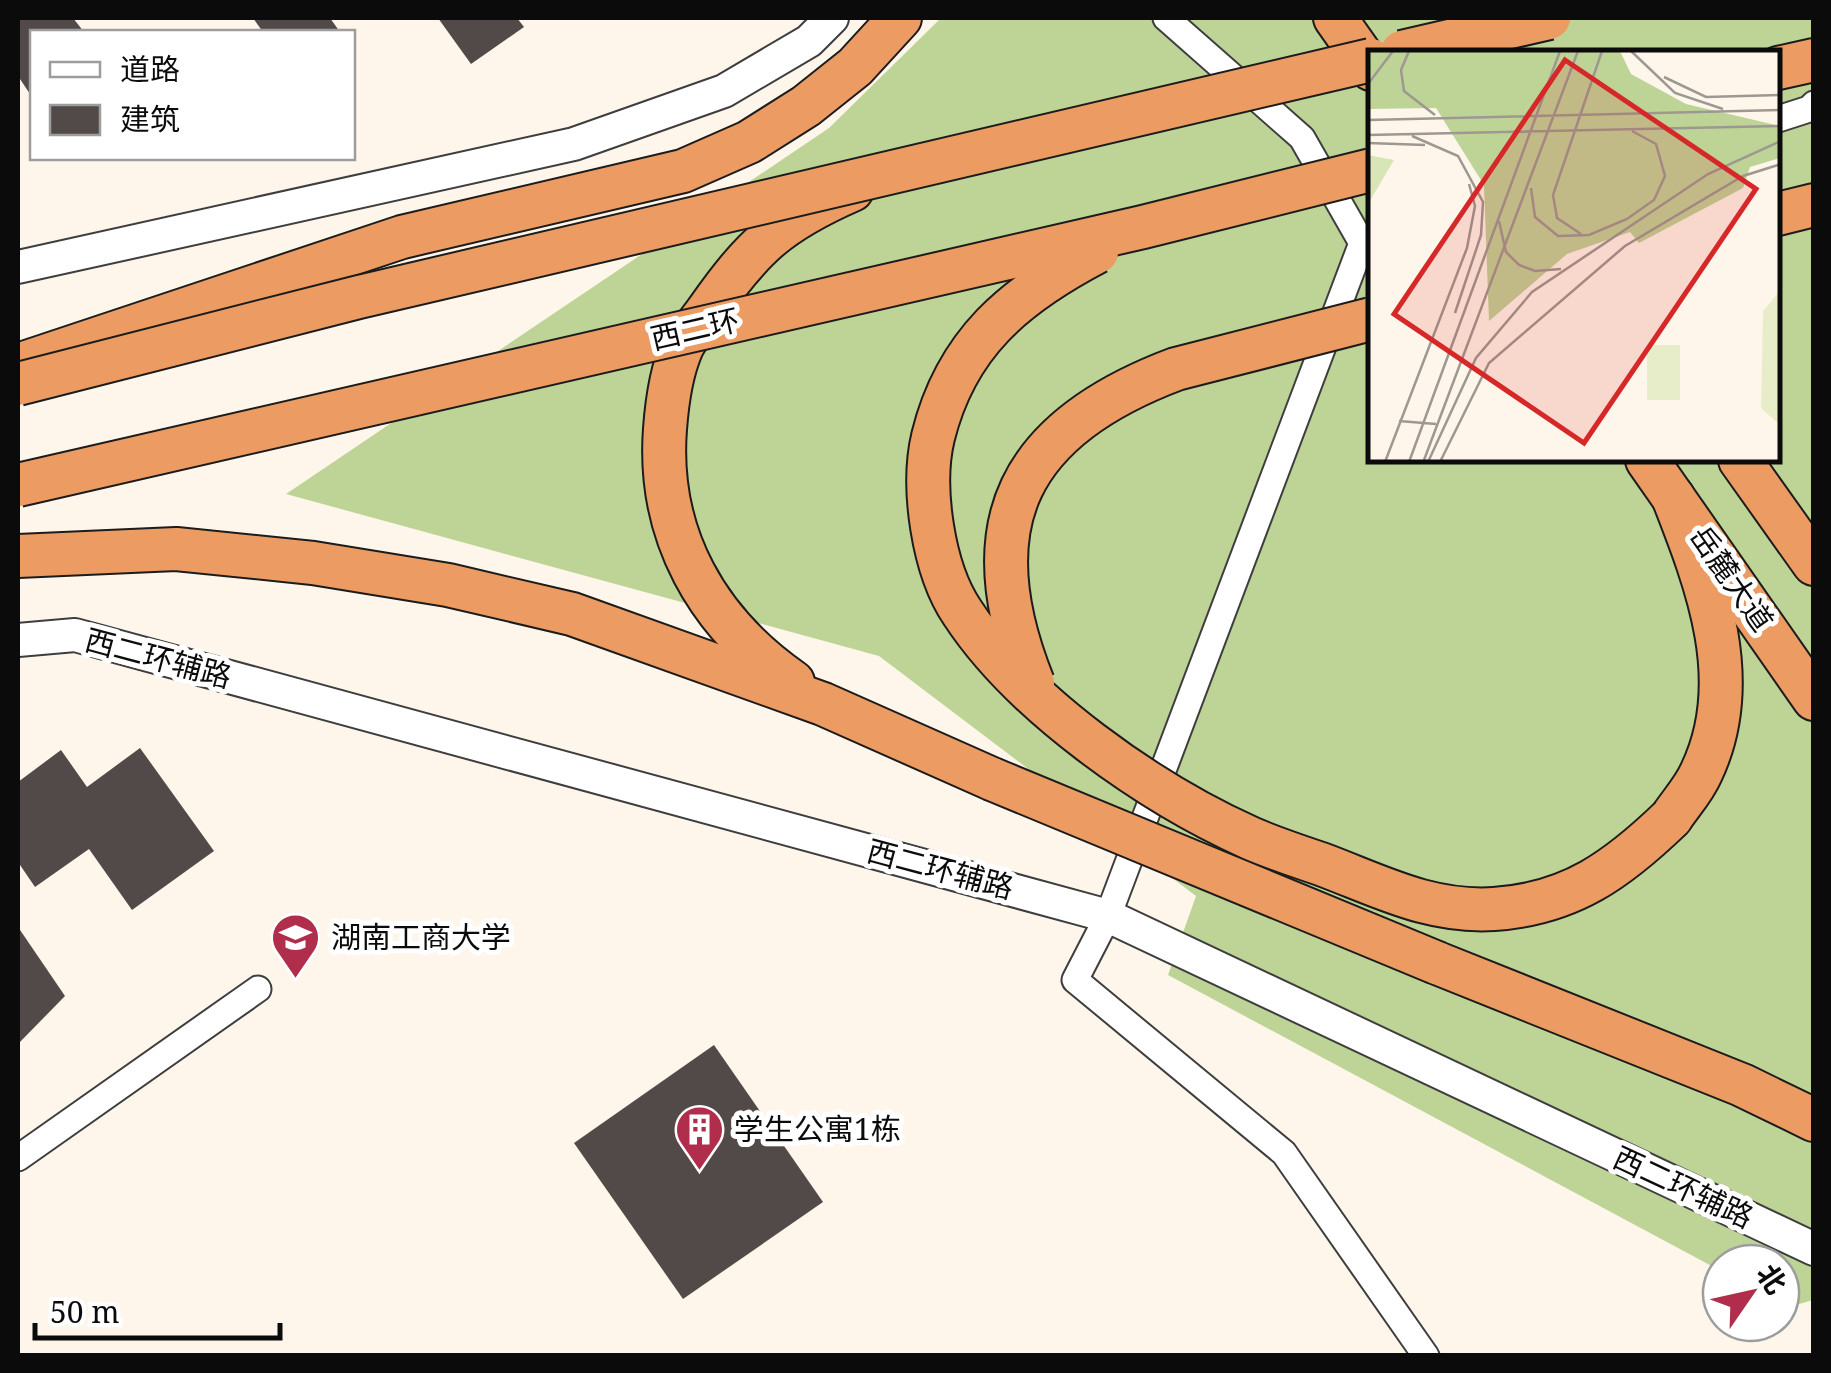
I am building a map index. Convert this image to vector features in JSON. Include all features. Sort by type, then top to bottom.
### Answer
[{"type":"highway","points":[[18,365],[402,238],[683,170],[749,142],[806,106],[855,68],[900,18]]},
{"type":"highway","points":[[1335,18],[1368,65]]},
{"type":"highway","points":[[1438,18],[1460,50]]},
{"type":"highway","points":[[1411,50],[1549,18]]},
{"type":"highway","points":[[1781,67],[1814,60]]},
{"type":"highway","points":[[18,384],[358,297],[880,178],[1368,61]]},
{"type":"highway","name":"西二环","points":[[18,485],[1144,228],[1368,171]]},
{"type":"highway","points":[[823,704],[743,641],[710,600],[683,555],[668,504],[663,456],[667,401],[682,346],[743,261],[772,233],[820,204],[880,178]]},
{"type":"highway","points":[[1781,213],[1814,205]]},
{"type":"highway","points":[[1144,228],[1045,281],[1008,307],[984,334],[955,376],[939,411],[929,454],[927,496],[937,550],[959,609],[997,659],[1040,702],[1108,754],[1249,838],[1438,908],[1496,908],[1555,898],[1593,883],[1630,857],[1671,818],[1700,775],[1717,731],[1722,682],[1718,635],[1704,578],[1674,497]]},
{"type":"highway","points":[[1040,702],[1014,636],[1006,588],[1006,546],[1021,488],[1055,439],[1111,397],[1163,374],[1368,320]]},
{"type":"highway","name":"岳麓大道","points":[[1648,462],[1814,699]]},
{"type":"highway","points":[[1741,462],[1814,564]]},
{"type":"highway","points":[[18,556],[176,549],[313,563],[448,585],[572,614],[823,704],[992,779],[1742,1085],[1814,1120]]},
{"type":"street","points":[[18,268],[574,144],[724,90],[809,41],[832,18]]},
{"type":"street","points":[[1166,18],[1302,138],[1366,243],[1108,916],[1076,980],[1284,1153],[1426,1356]]},
{"type":"street","points":[[1781,118],[1812,108]]},
{"type":"street","name":"西二环辅路","points":[[18,640],[76,635],[1108,916],[1814,1249]]},
{"type":"street","points":[[18,1158],[258,989]]},
{"type":"green space","points":[[941,18],[1813,18],[1813,1300],[1801,1304],[1801,1243],[1701,1243],[1701,1260],[1168,975],[1196,896],[879,656],[286,494],[829,128]]},
{"type":"building","points":[[18,18],[73,18],[82,30],[30,30],[30,94],[18,76]]},
{"type":"building","points":[[253,18],[330,18],[339,30],[262,30]]},
{"type":"building","points":[[438,18],[517,18],[524,27],[471,64]]},
{"type":"building","points":[[140,748],[214,851],[132,910],[89,849],[35,887],[18,862],[18,782],[61,750],[87,787]]},
{"type":"building","points":[[18,927],[65,996],[18,1044]]},
{"type":"building","name":"学生公寓1栋","points":[[714,1045],[823,1202],[683,1299],[574,1143]]},
{"type":"place","name":"湖南工商大学","points":[[296,980]]},
{"type":"place","name":"学生公寓1栋","points":[[699,1172]]}]
